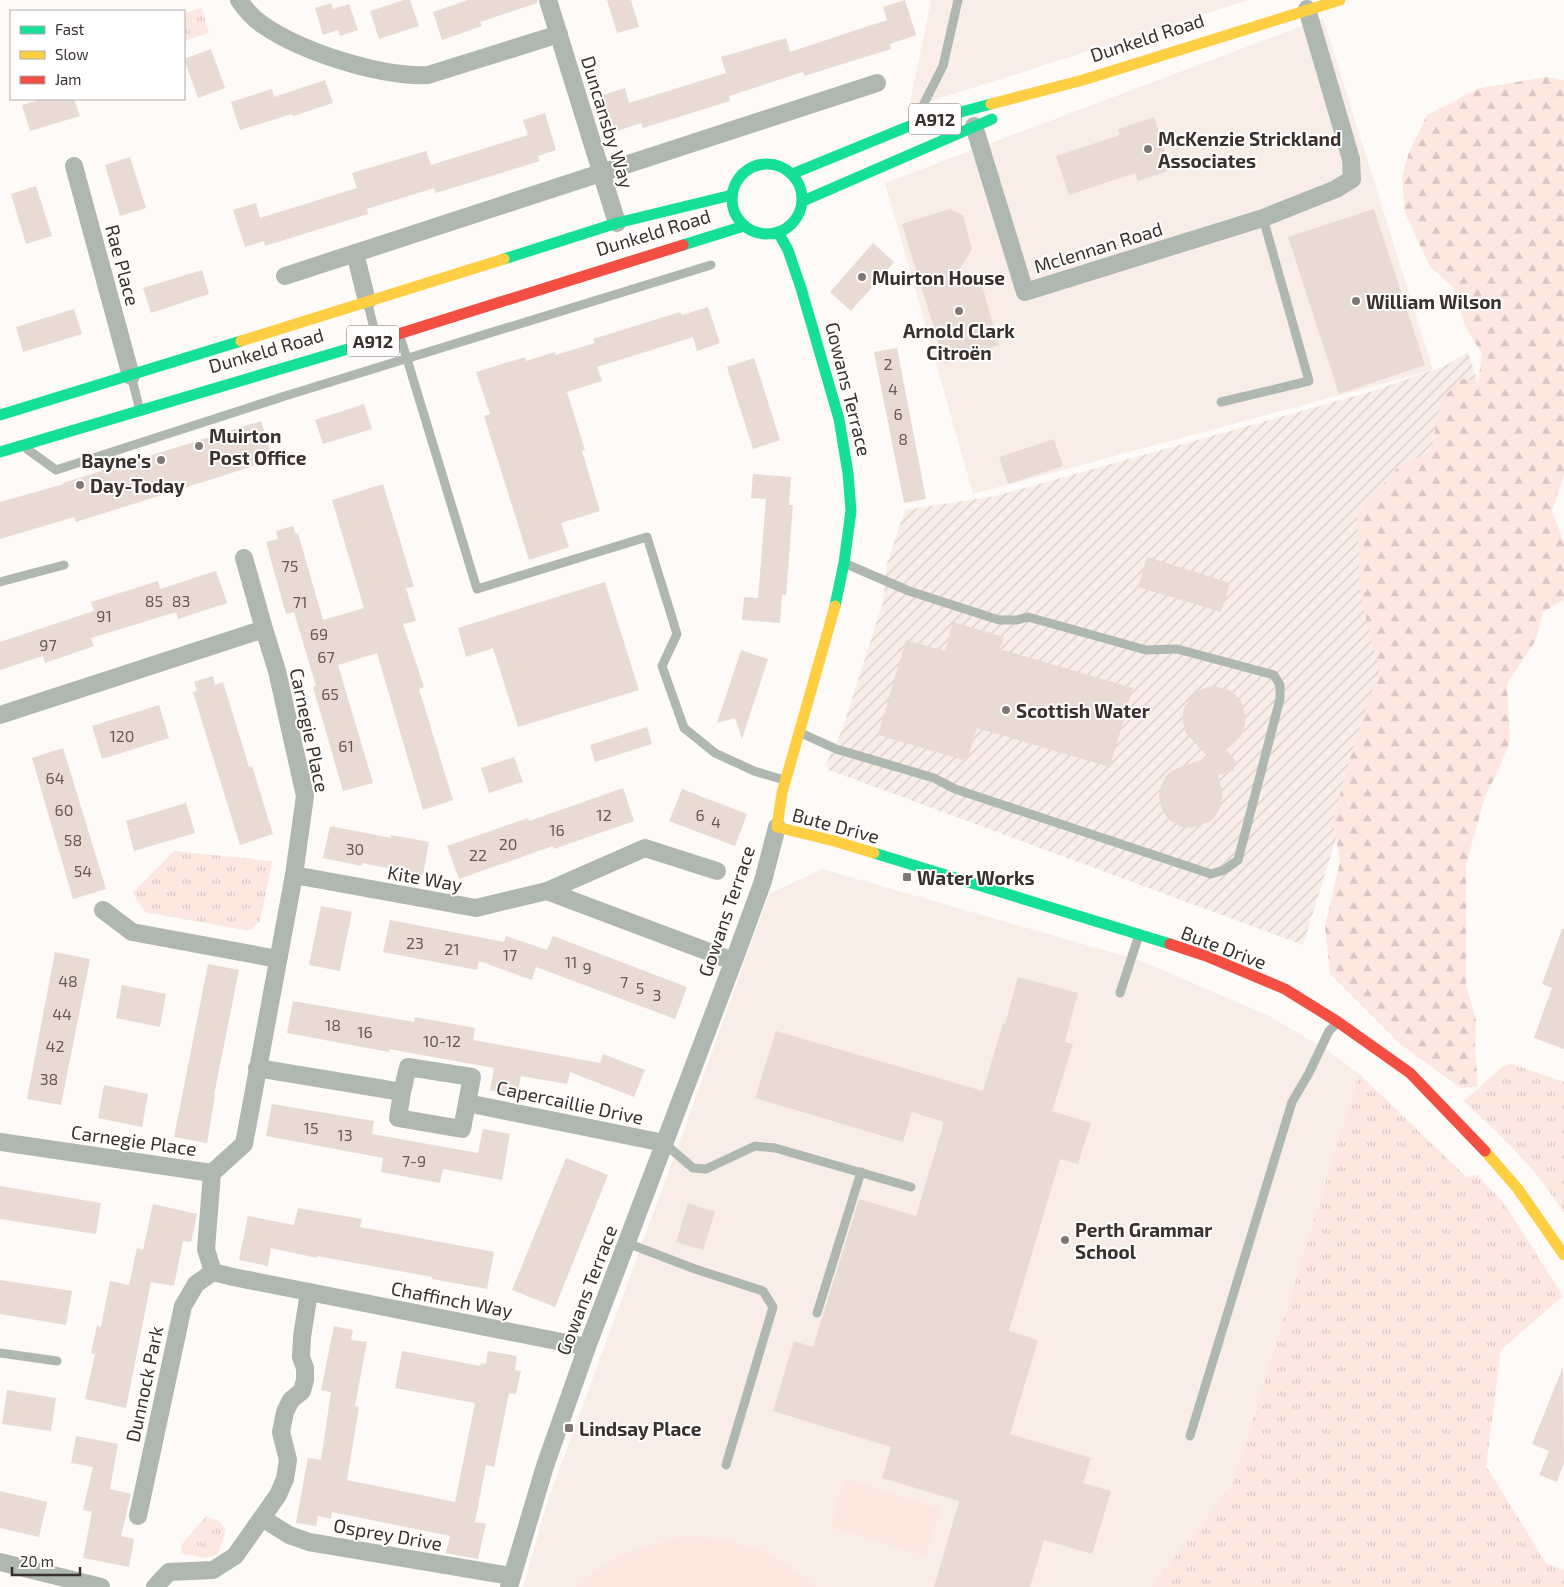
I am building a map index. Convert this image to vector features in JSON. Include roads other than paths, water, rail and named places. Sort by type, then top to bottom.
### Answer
[{"type":"main road","name":"Dunkeld Road","points":[[792,174],[912,126],[1083,80],[1312,5],[1340,0]]},
{"type":"main road","name":"Dunkeld Road","points":[[803,201],[1083,80]]},
{"type":"main road","points":[[761,164],[772,164],[782,167],[798,181],[803,201],[800,212],[794,222],[785,230],[764,234],[744,226],[735,212],[732,195],[736,184],[750,168],[761,164]]},
{"type":"main road","name":"Dunkeld Road","points":[[0,415],[131,376],[617,223],[732,195]]},
{"type":"main road","name":"Dunkeld Road","points":[[0,452],[399,334],[744,226]]},
{"type":"main road","name":"Gowans Terrace","points":[[777,827],[782,793],[801,733],[835,608],[844,563],[851,511],[848,473],[839,420],[795,269],[788,250],[778,232]]},
{"type":"main road","name":"Bute Drive","points":[[777,827],[844,844],[1079,915],[1206,956],[1285,989],[1338,1022],[1410,1073],[1470,1134],[1518,1189],[1564,1256]]},
{"type":"street","points":[[239,0],[245,9],[262,24],[292,42],[350,63],[409,76],[428,75],[559,34]]},
{"type":"street","name":"Duncansby Way","points":[[548,0],[617,223]]},
{"type":"street","name":"Mclennan Road","points":[[974,126],[1025,292],[1263,218],[1336,189],[1352,179],[1351,159],[1312,5]]},
{"type":"street","points":[[285,276],[877,83]]},
{"type":"street","name":"Rae Place","points":[[74,166],[131,376]]},
{"type":"street","points":[[355,254],[367,301]]},
{"type":"street","name":"Carnegie Place","points":[[0,1142],[212,1173],[244,1144],[294,875],[305,796],[276,672],[244,558]]},
{"type":"street","points":[[0,715],[264,629]]},
{"type":"street","name":"Gowans Terrace","points":[[510,1582],[545,1466],[587,1347],[733,961],[762,881],[777,827]]},
{"type":"street","name":"Kite Way","points":[[294,875],[476,908],[547,892],[645,848],[717,871]]},
{"type":"street","points":[[547,892],[733,961]]},
{"type":"street","points":[[103,910],[132,932],[278,959]]},
{"type":"street","name":"Capercaillie Drive","points":[[408,1067],[472,1077],[462,1129],[398,1118],[402,1092],[408,1067]]},
{"type":"street","points":[[257,1068],[402,1092]]},
{"type":"street","name":"Capercaillie Drive","points":[[467,1103],[664,1143]]},
{"type":"street","points":[[155,1587],[169,1572],[214,1570],[235,1556],[278,1495],[285,1479],[288,1460],[281,1432],[285,1412],[291,1400],[302,1391],[305,1380],[305,1368],[301,1357],[309,1292],[213,1272],[206,1249],[212,1173]]},
{"type":"street","name":"Dunnock Park","points":[[138,1516],[182,1306],[196,1284],[213,1272]]},
{"type":"street","name":"Chaffinch Way","points":[[309,1292],[587,1347]]},
{"type":"street","name":"Osprey Drive","points":[[262,1518],[289,1535],[309,1542],[510,1582]]},
{"type":"street","points":[[0,1562],[101,1587]]},
{"type":"lane","points":[[912,126],[943,66],[958,0]]},
{"type":"lane","points":[[1221,402],[1309,381],[1263,218]]},
{"type":"lane","points":[[21,445],[56,470],[285,396],[711,265]]},
{"type":"lane","points":[[367,301],[377,340]]},
{"type":"lane","points":[[399,334],[477,589],[647,537],[677,634],[662,666],[684,728],[715,753],[754,771],[786,781]]},
{"type":"lane","points":[[131,376],[140,410]]},
{"type":"lane","points":[[801,733],[836,749],[934,778],[955,789],[1211,874],[1224,870],[1238,860],[1280,699],[1280,685],[1274,675],[1177,649],[1146,650],[1028,617],[1017,620],[999,620],[909,591],[844,563]]},
{"type":"lane","points":[[0,582],[64,565]]},
{"type":"lane","points":[[1120,993],[1139,935]]},
{"type":"lane","points":[[1190,1436],[1292,1102],[1309,1073],[1329,1031],[1338,1022]]},
{"type":"lane","points":[[664,1143],[693,1168],[706,1169],[755,1146],[775,1148],[911,1187]]},
{"type":"lane","points":[[817,1313],[861,1172]]},
{"type":"lane","points":[[627,1243],[695,1269],[763,1291],[773,1307],[726,1465]]},
{"type":"lane","points":[[0,1353],[57,1361]]},
{"type":"place","name":"McKenzie Strickland Associates","points":[[1148,149]]},
{"type":"place","name":"Muirton House","points":[[862,277]]},
{"type":"place","name":"William Wilson","points":[[1356,301]]},
{"type":"place","name":"Arnold Clark Citroën","points":[[959,311]]},
{"type":"place","name":"Muirton Post Office","points":[[199,446]]},
{"type":"place","name":"Bayne's","points":[[161,460]]},
{"type":"place","name":"Day-Today","points":[[80,485]]},
{"type":"place","name":"Scottish Water","points":[[1006,710]]},
{"type":"place","name":"Water Works","points":[[907,877]]},
{"type":"place","name":"Perth Grammar School","points":[[1065,1240]]},
{"type":"place","name":"Lindsay Place","points":[[569,1428]]}]
